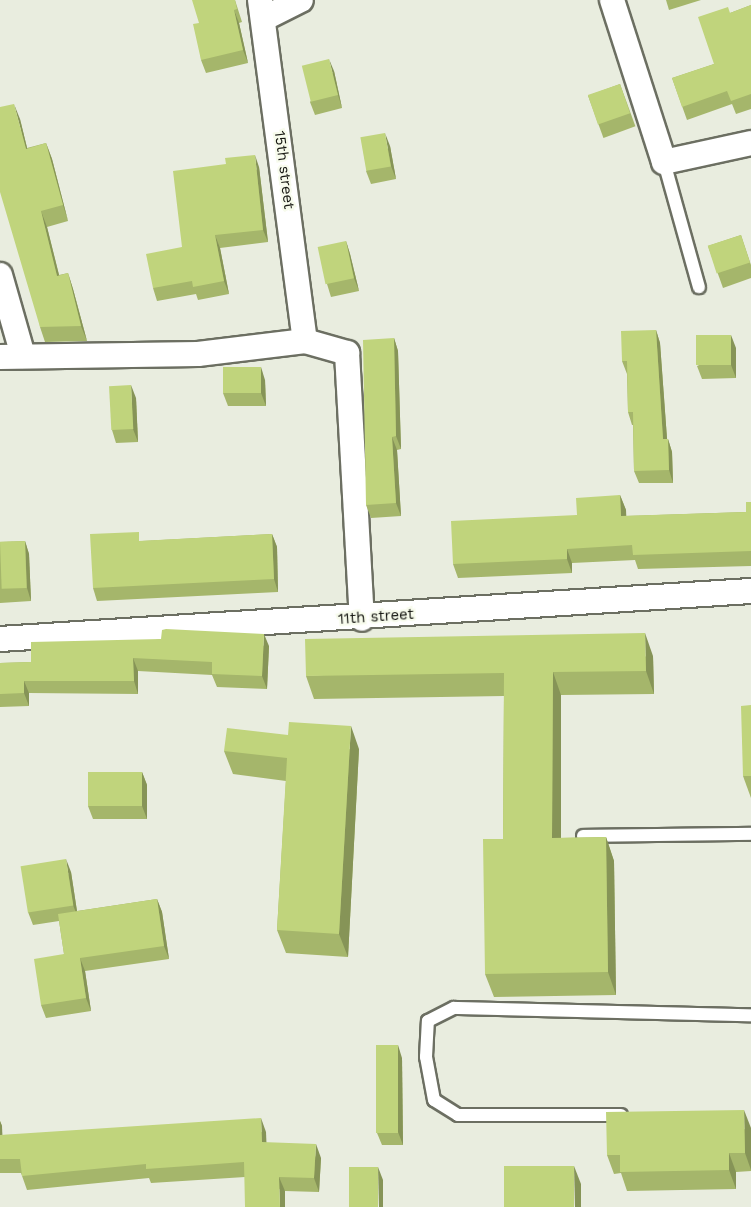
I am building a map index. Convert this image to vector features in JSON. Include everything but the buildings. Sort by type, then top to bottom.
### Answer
[{"type":"street","points":[[263,9],[302,0]]},
{"type":"street","points":[[612,0],[664,162],[751,144]]},
{"type":"street","name":"15th street","points":[[263,9],[305,341]]},
{"type":"street","points":[[0,275],[11,357],[198,354],[305,341],[347,353],[362,618]]},
{"type":"street","name":"11th street","points":[[0,639],[362,618],[751,591]]},
{"type":"lane","points":[[664,162],[699,287]]},
{"type":"lane","points":[[583,836],[751,834]]},
{"type":"lane","points":[[634,1115],[458,1115],[434,1100],[426,1057],[428,1021],[454,1008],[751,1015]]}]
